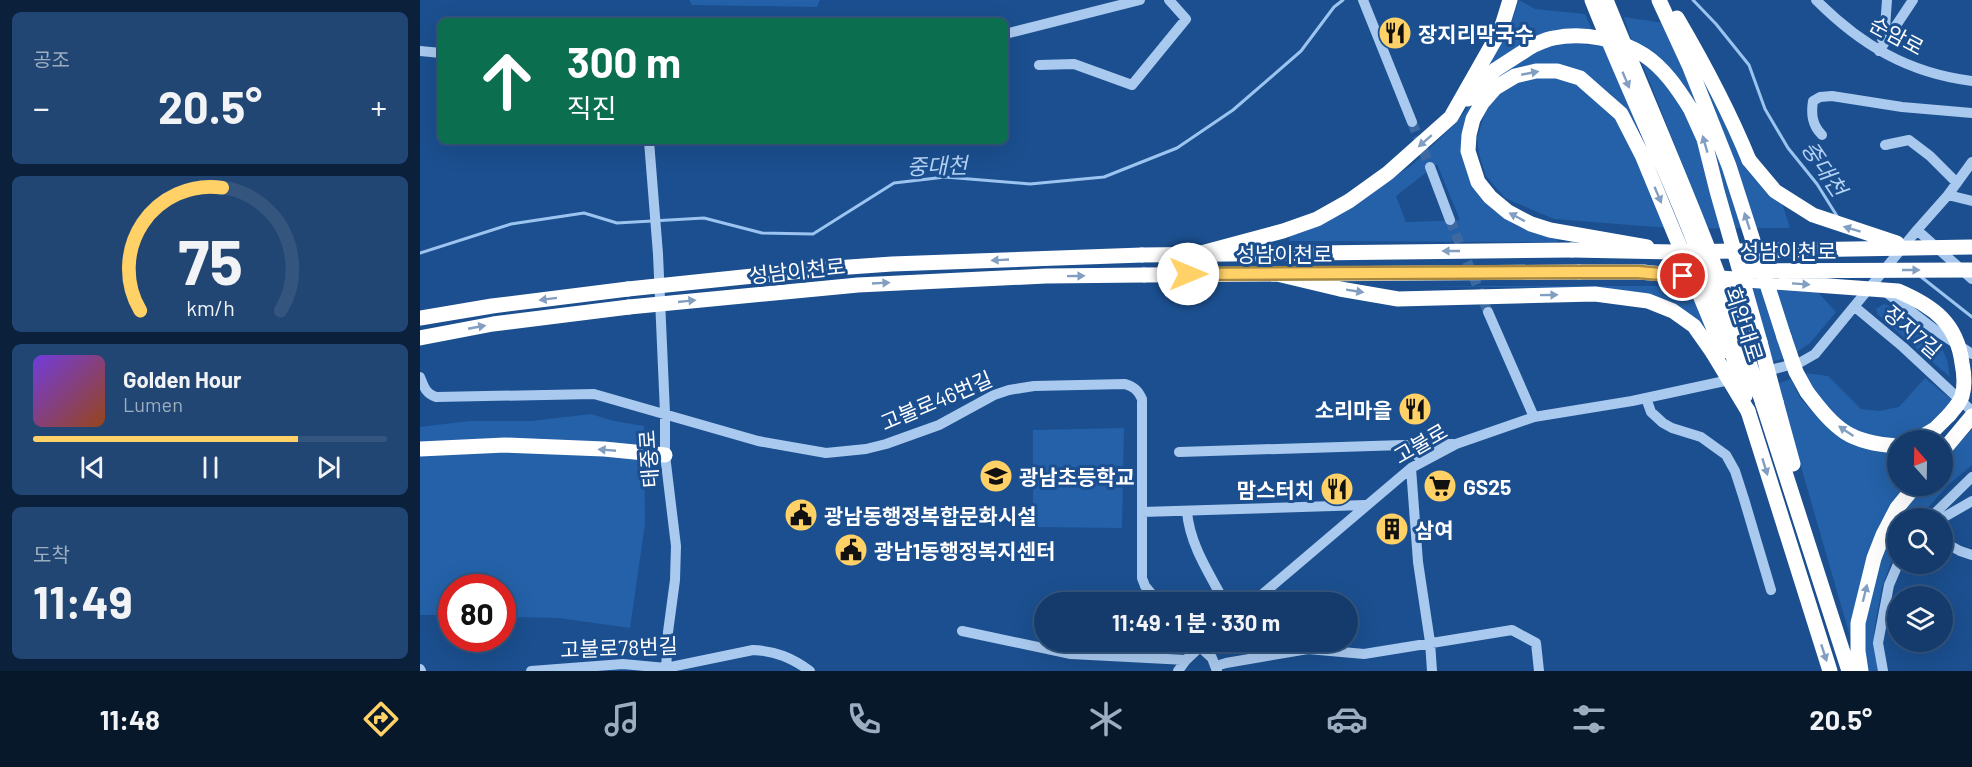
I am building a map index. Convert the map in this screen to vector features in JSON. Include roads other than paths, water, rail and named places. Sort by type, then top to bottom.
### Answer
[{"type":"highway","points":[[1451,117],[1501,29],[1510,0]]},
{"type":"highway","name":"회안대로","points":[[1592,0],[1610,27],[1695,211],[1725,292],[1728,350],[1770,403]]},
{"type":"highway","points":[[1606,0],[1610,27]]},
{"type":"highway","points":[[1659,0],[1695,63],[1735,125],[1749,160],[1775,191],[1813,215],[1840,226],[1908,247]]},
{"type":"highway","points":[[1666,0],[1695,63],[1796,372],[1824,415],[1847,434],[1871,444],[1887,445]]},
{"type":"highway","points":[[1190,256],[1283,231],[1317,219],[1349,201],[1388,173],[1451,117],[1495,70],[1532,46],[1553,38],[1601,38],[1627,46],[1644,55],[1661,69],[1690,108],[1704,139],[1760,342],[1770,403],[1850,671]]},
{"type":"highway","points":[[1674,252],[1550,230],[1531,224],[1508,212],[1490,197],[1478,182],[1471,164],[1468,151],[1469,135],[1473,119],[1482,103],[1495,88],[1515,76],[1536,71],[1557,71],[1580,78],[1621,114],[1642,155],[1728,350],[1830,671]]},
{"type":"highway","name":"성남이천로","points":[[420,318],[492,306],[628,289],[880,265],[1142,255],[1384,251],[1674,252],[1972,247]]},
{"type":"highway","name":"성남이천로","points":[[420,338],[493,324],[629,307],[880,283],[1046,276],[1972,270]]},
{"type":"highway","points":[[1638,272],[1898,291],[1923,302],[1941,316],[1956,338],[1964,376],[1962,397],[1949,416],[1933,430]]},
{"type":"highway","points":[[1277,274],[1340,289],[1398,298],[1595,294],[1648,301],[1673,311],[1728,350]]},
{"type":"highway","points":[[1953,440],[1972,416]]},
{"type":"highway","points":[[420,449],[506,445],[604,449],[665,455]]},
{"type":"highway","points":[[1861,671],[1858,623],[1874,558],[1897,508],[1907,496]]},
{"type":"street","points":[[1008,33],[1140,0]]},
{"type":"street","points":[[1039,65],[1074,64],[1132,85],[1186,20],[1169,0]]},
{"type":"street","points":[[1363,0],[1412,122]]},
{"type":"street","name":"순암로","points":[[1817,0],[1844,26],[1895,60],[1927,72],[1972,81]]},
{"type":"street","points":[[1879,51],[1886,28],[1887,0]]},
{"type":"street","points":[[1879,51],[1913,0]]},
{"type":"street","points":[[420,51],[438,53]]},
{"type":"street","points":[[1822,135],[1815,128],[1811,112],[1813,101],[1820,97],[1832,96],[1902,107],[1972,113]]},
{"type":"street","points":[[1885,145],[1909,140],[1930,156],[1957,183]]},
{"type":"street","name":"태중로","points":[[649,144],[657,243],[665,455],[676,546],[666,670]]},
{"type":"street","name":"장지7길","points":[[1646,398],[1784,367],[1801,362],[1815,354],[1948,195],[1972,162]]},
{"type":"street","points":[[1430,167],[1450,220]]},
{"type":"street","points":[[1948,195],[1972,201]]},
{"type":"street","points":[[1917,230],[1972,279]]},
{"type":"street","points":[[1876,279],[1938,332],[1972,354]]},
{"type":"street","name":"장지7길","points":[[1855,307],[1903,346],[1972,411]]},
{"type":"street","points":[[1488,312],[1534,417]]},
{"type":"street","name":"고불로46번길","points":[[420,377],[425,389],[430,395],[436,397],[594,394],[766,443],[826,453],[886,444],[924,431],[994,395],[1009,390],[1034,386],[1125,384],[1134,387],[1142,399],[1142,578],[1150,592]]},
{"type":"street","points":[[1646,398],[1651,412],[1663,423],[1701,437],[1726,455],[1735,471],[1771,590]]},
{"type":"street","name":"고불로","points":[[1265,592],[1365,505],[1422,461],[1456,444],[1534,417],[1646,398]]},
{"type":"street","points":[[1179,452],[1456,444]]},
{"type":"street","points":[[1403,445],[1411,448],[1422,461]]},
{"type":"street","points":[[1411,468],[1418,562],[1432,671]]},
{"type":"street","points":[[1940,508],[1972,477]]},
{"type":"street","points":[[1953,512],[1972,501]]},
{"type":"street","points":[[1142,512],[1365,505]]},
{"type":"street","points":[[1187,512],[1194,544],[1219,592]]},
{"type":"street","points":[[1953,547],[1972,555]]},
{"type":"street","points":[[1882,671],[1878,643],[1889,585],[1894,574]]},
{"type":"street","points":[[1206,652],[1216,668],[1226,663],[1308,649],[1364,654],[1512,630],[1536,644],[1539,671]]},
{"type":"street","points":[[962,631],[1071,654],[1186,660]]},
{"type":"street","name":"고불로78번길","points":[[531,671],[622,664],[666,670],[753,650],[781,654],[810,671]]},
{"type":"street","points":[[1178,671],[1193,652]]},
{"type":"waterway","name":"중대천","points":[[420,253],[511,224],[584,213],[617,223],[704,218],[762,233],[813,234],[894,183],[945,177],[1030,184],[1104,177],[1177,148],[1233,110],[1301,51],[1334,7],[1343,0]]},
{"type":"waterway","name":"중대천","points":[[1693,0],[1749,65],[1765,109],[1788,148],[1817,184],[1837,216]]},
{"type":"waterway","name":"중대천","points":[[1920,276],[1972,317]]},
{"type":"tunnel","points":[[1412,122],[1430,167]]},
{"type":"tunnel","points":[[1450,220],[1488,312]]},
{"type":"place","name":"장지리막국수","points":[[1395,33]]},
{"type":"place","name":"소리마을","points":[[1415,409]]},
{"type":"place","name":"광남초등학교","points":[[996,476]]},
{"type":"place","name":"GS25","points":[[1440,486]]},
{"type":"place","name":"맘스터치","points":[[1337,489]]},
{"type":"place","name":"광남동행정복합문화시설","points":[[801,515]]},
{"type":"place","name":"삼여","points":[[1392,529]]},
{"type":"place","name":"광남1동행정복지센터","points":[[851,550]]}]
